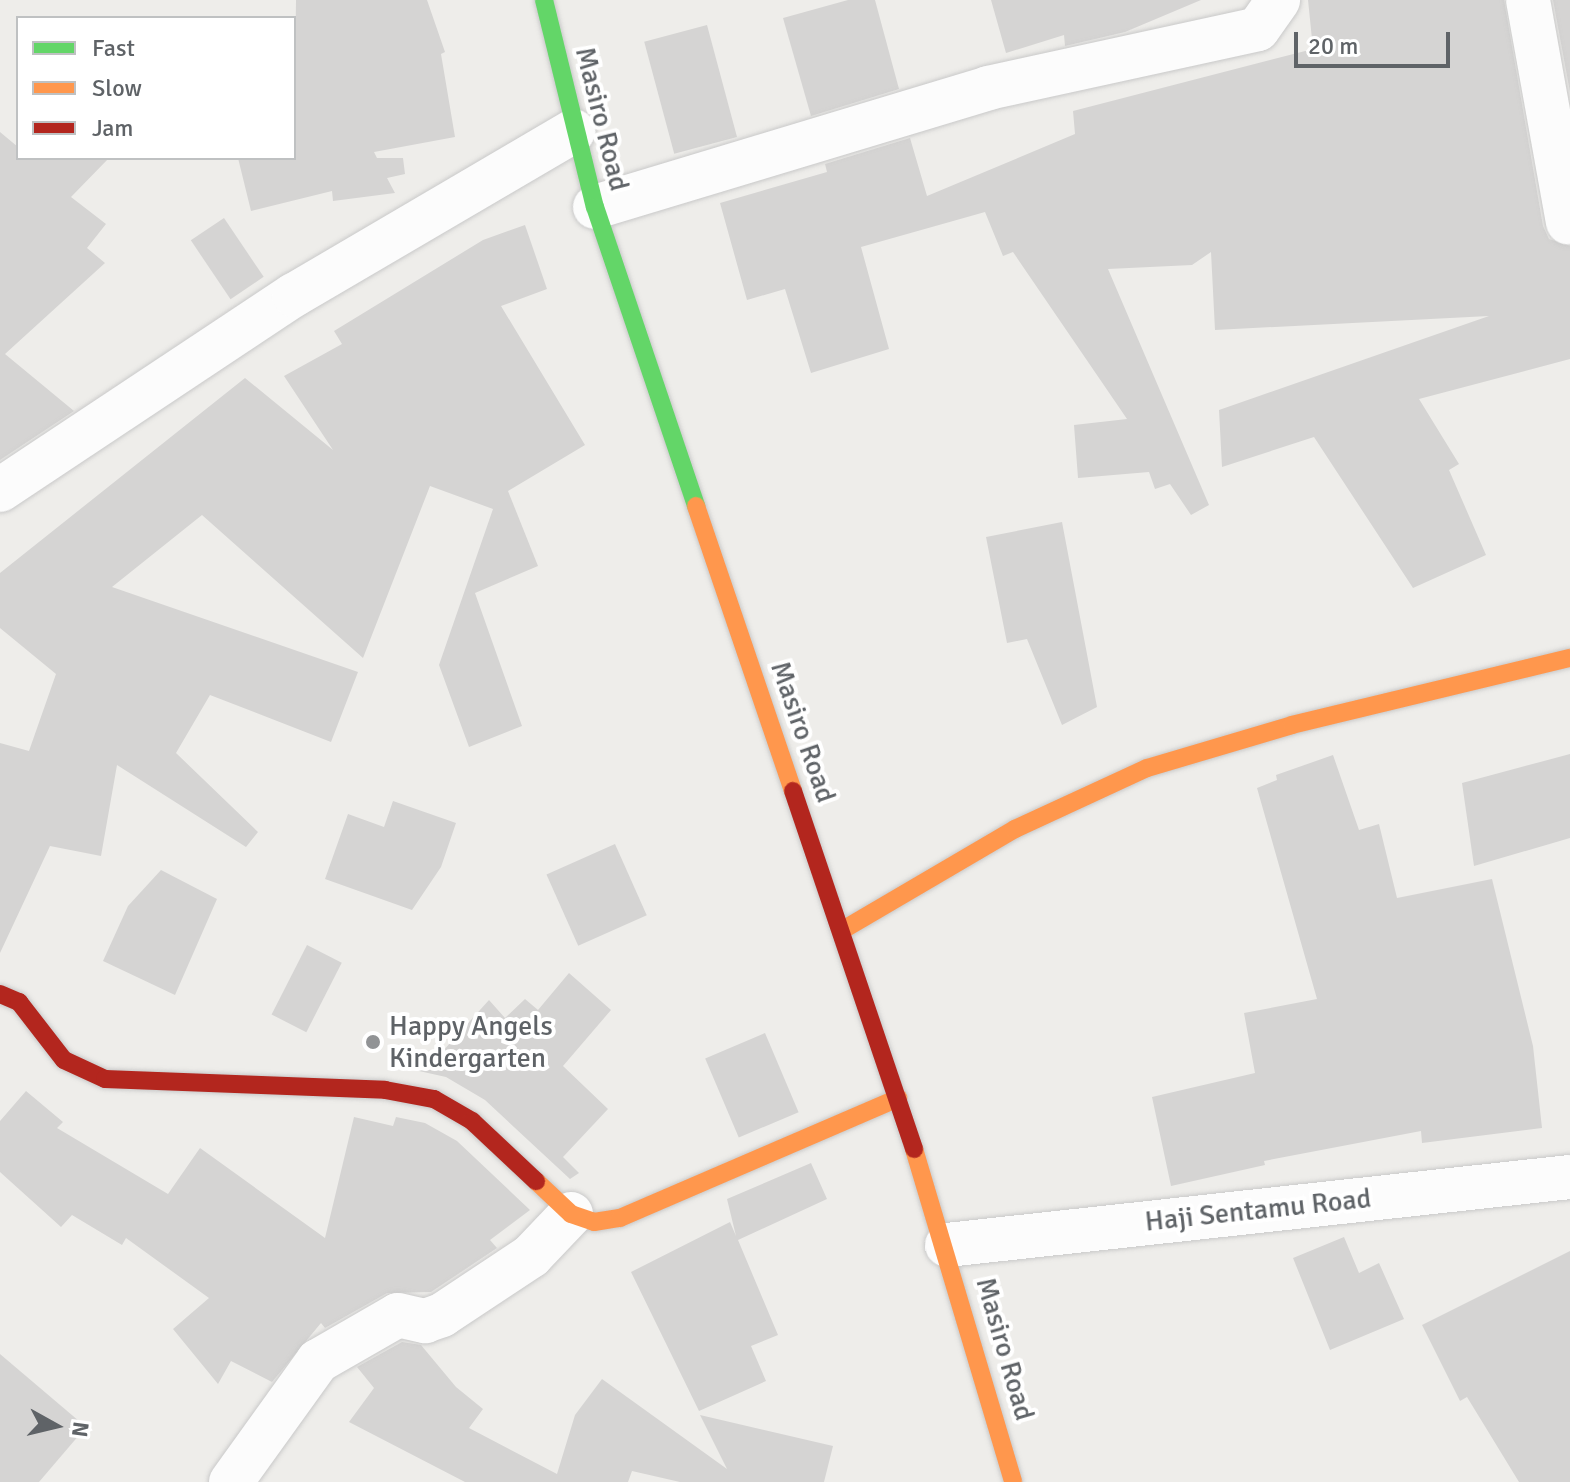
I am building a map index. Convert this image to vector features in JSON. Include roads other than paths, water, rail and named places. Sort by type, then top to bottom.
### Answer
[{"type":"street","name":"Masiro Road","points":[[544,0],[573,131],[595,207],[947,1245],[1013,1482]]},
{"type":"street","points":[[595,207],[988,88],[1258,29],[1278,0]]},
{"type":"street","points":[[1528,0],[1568,222]]},
{"type":"street","points":[[0,490],[294,295],[573,131]]},
{"type":"street","points":[[841,931],[1015,829],[1147,768],[1292,725],[1570,658]]},
{"type":"street","points":[[0,994],[19,1002],[45,1029],[64,1060],[105,1079],[385,1090],[434,1099],[472,1121],[571,1214],[594,1222],[620,1218],[898,1098]]},
{"type":"street","name":"Haji Sentamu Road","points":[[947,1245],[1570,1177]]},
{"type":"street","points":[[231,1482],[318,1361],[398,1315],[425,1321],[442,1315],[531,1256],[571,1214]]},
{"type":"place","name":"Happy Angels Kindergarten","points":[[373,1042]]}]
